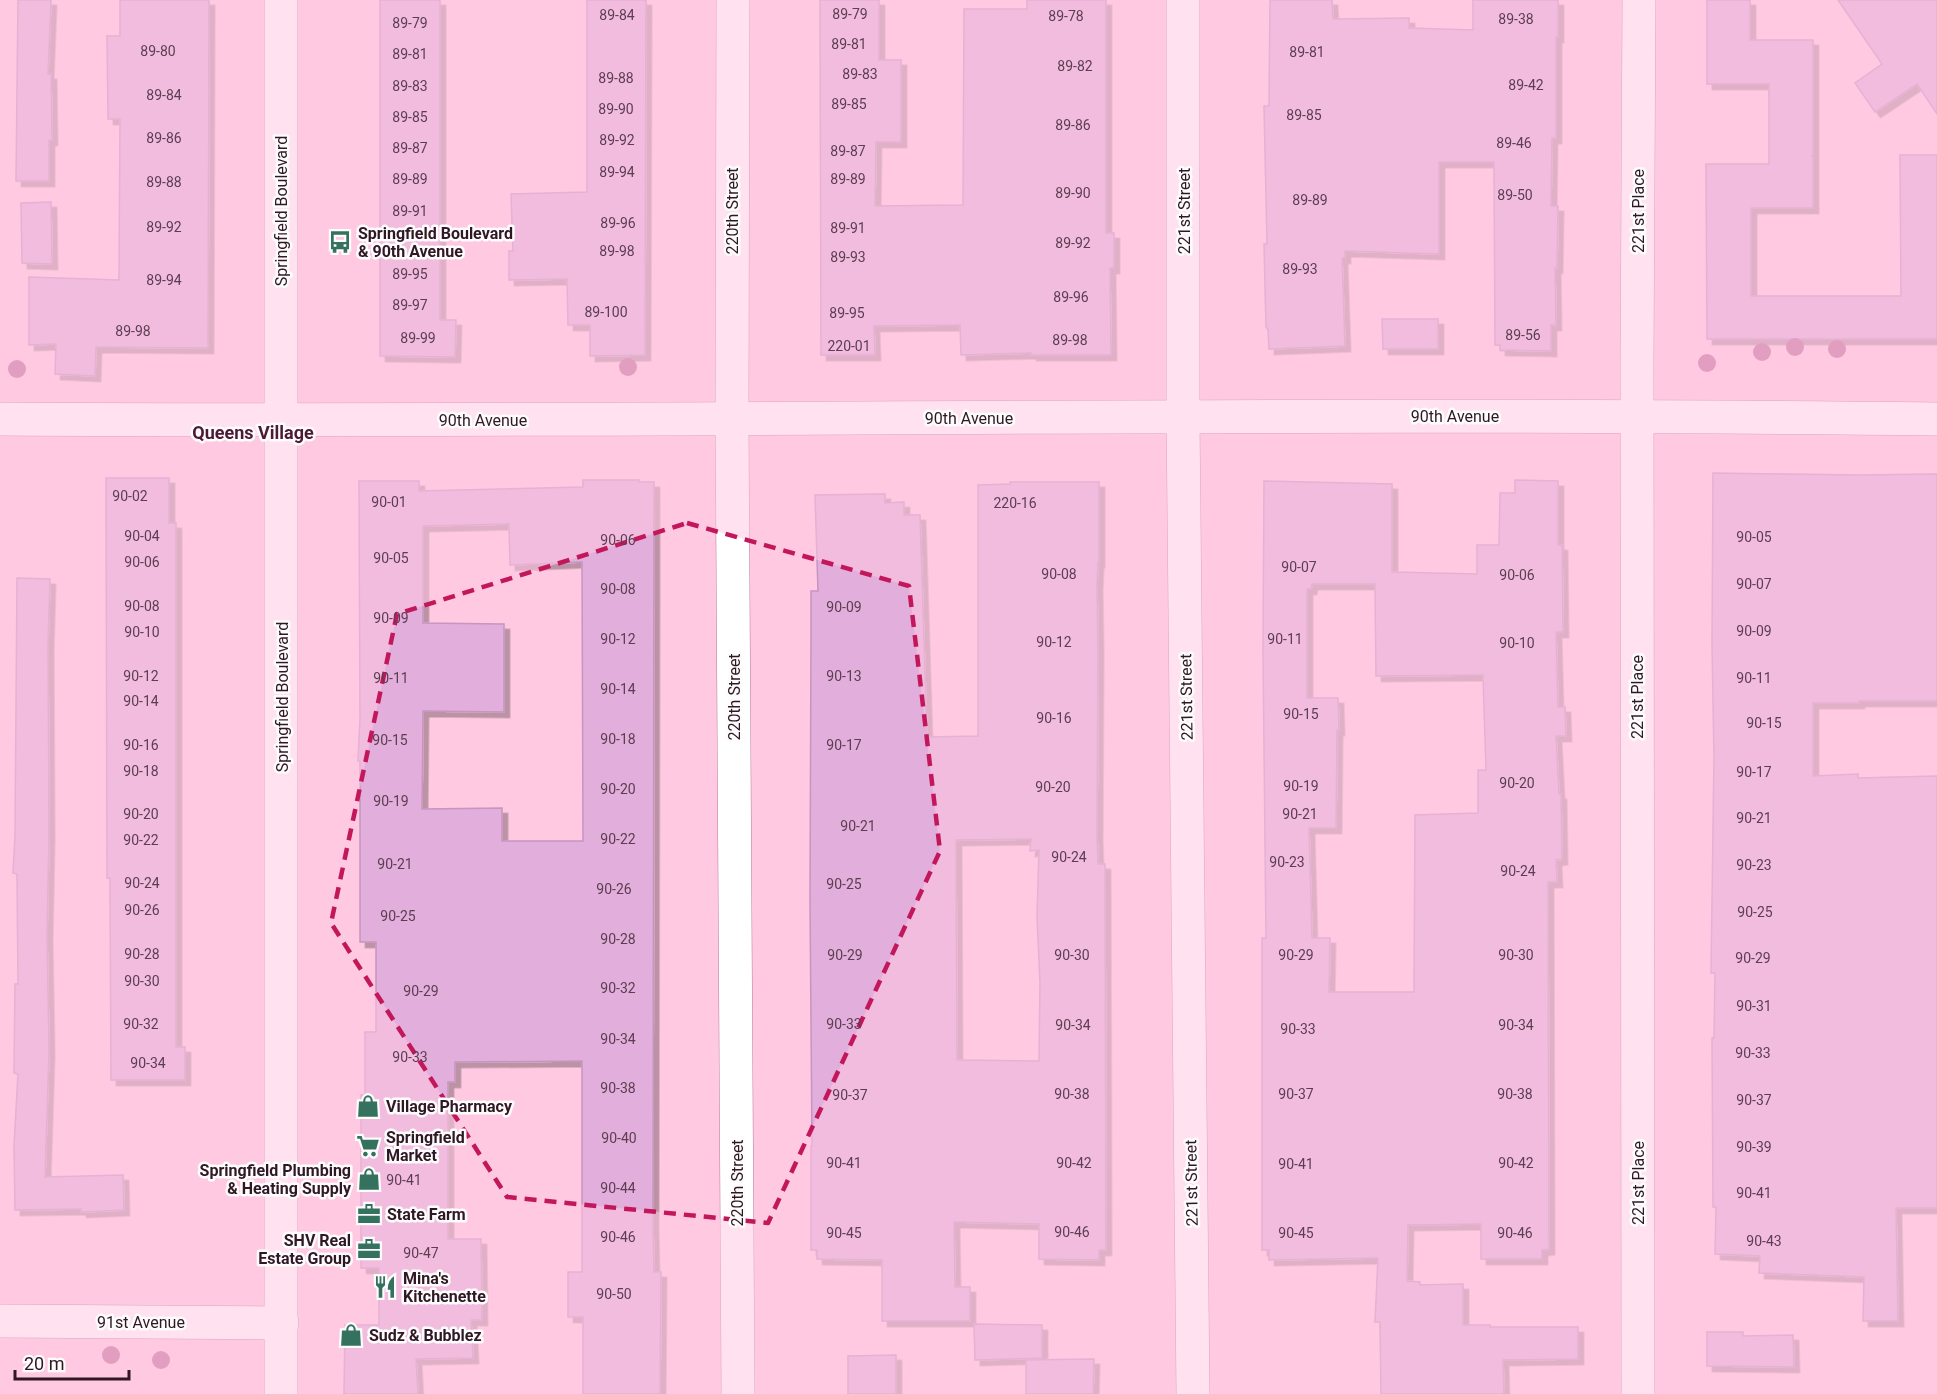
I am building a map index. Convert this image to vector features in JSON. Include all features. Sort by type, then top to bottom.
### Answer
[{"type":"street","name":"Springfield Boulevard","points":[[281,0],[281,1394]]},
{"type":"street","name":"220th Street","points":[[732,0],[732,419],[738,1394]]},
{"type":"street","name":"221st Street","points":[[1184,0],[1183,418],[1193,1394]]},
{"type":"street","name":"221st Place","points":[[1638,1394],[1639,0]]},
{"type":"street","name":"90th Avenue","points":[[0,419],[282,421],[1637,415],[1937,418]]},
{"type":"street","name":"91st Avenue","points":[[0,1321],[282,1323]]},
{"type":"highlighted area","points":[[687,523],[909,586],[940,851],[768,1223],[507,1197],[331,923],[397,614]]},
{"type":"building","points":[[18,0],[51,0],[48,74],[51,74],[52,140],[49,140],[49,181],[16,181]]},
{"type":"building","points":[[120,0],[209,0],[208,348],[96,347],[95,376],[55,374],[56,344],[29,345],[29,277],[119,280],[120,119],[108,119],[107,36],[120,36]]},
{"type":"building","points":[[380,0],[440,0],[440,320],[456,320],[455,357],[380,356]]},
{"type":"building","points":[[587,0],[646,0],[645,355],[590,356],[590,325],[568,325],[567,279],[509,280],[509,251],[513,251],[511,194],[587,192]]},
{"type":"building","points":[[820,0],[879,0],[879,60],[901,60],[901,142],[876,142],[875,206],[963,205],[964,9],[1027,9],[1027,0],[1106,0],[1106,233],[1114,233],[1114,268],[1110,268],[1111,355],[1031,355],[1031,353],[961,355],[960,325],[874,326],[875,355],[821,355]]},
{"type":"building","points":[[1270,0],[1332,0],[1333,19],[1409,18],[1409,28],[1473,30],[1473,0],[1558,0],[1556,138],[1552,138],[1551,206],[1558,206],[1557,268],[1555,268],[1556,325],[1551,325],[1551,351],[1500,350],[1500,345],[1495,345],[1494,162],[1439,162],[1439,254],[1345,251],[1345,258],[1342,258],[1345,346],[1269,349],[1266,327],[1264,244],[1267,244],[1264,106],[1269,106]]},
{"type":"building","points":[[1707,0],[1750,0],[1750,40],[1813,40],[1813,155],[1811,156],[1813,156],[1813,208],[1751,208],[1751,296],[1901,296],[1900,155],[1937,155],[1937,339],[1707,339],[1706,164],[1769,164],[1769,84],[1707,84]]},
{"type":"building","points":[[1838,0],[1937,0],[1937,114],[1917,84],[1875,112],[1855,83],[1882,64]]},
{"type":"building","points":[[51,202],[52,264],[22,263],[21,203]]},
{"type":"building","points":[[1382,319],[1438,319],[1438,349],[1383,349]]},
{"type":"building","points":[[1713,473],[1937,474],[1937,701],[1813,703],[1813,776],[1858,774],[1858,778],[1937,776],[1937,1208],[1896,1208],[1898,1321],[1863,1321],[1864,1277],[1759,1273],[1760,1256],[1715,1254],[1712,1038],[1714,1038],[1715,973],[1711,973],[1714,757]]},
{"type":"building","points":[[106,478],[169,478],[169,523],[176,523],[176,1047],[185,1047],[185,1080],[111,1080],[110,878],[107,878]]},
{"type":"building","points":[[583,480],[654,482],[653,1225],[654,1272],[661,1272],[660,1394],[583,1394],[583,1317],[568,1317],[568,1272],[582,1272],[582,1061],[455,1062],[455,1082],[448,1082],[448,1239],[481,1239],[482,1320],[471,1320],[473,1358],[416,1359],[418,1394],[344,1394],[345,1325],[379,1325],[379,1268],[361,1268],[361,1095],[365,1095],[365,1032],[376,1032],[376,942],[360,942],[359,481],[419,481],[419,491],[583,487]],"holes":[[[509,524],[510,565],[582,562],[583,841],[502,841],[502,808],[422,809],[423,711],[504,712],[504,624],[423,623],[423,526]]]},
{"type":"building","points":[[1515,480],[1558,481],[1558,545],[1562,545],[1563,632],[1556,632],[1558,707],[1565,707],[1566,736],[1556,736],[1559,794],[1561,794],[1562,859],[1556,860],[1557,882],[1548,882],[1549,1249],[1542,1250],[1542,1259],[1481,1259],[1481,1224],[1408,1225],[1407,1281],[1420,1282],[1420,1285],[1463,1284],[1463,1325],[1578,1327],[1578,1359],[1503,1360],[1504,1394],[1381,1394],[1380,1322],[1375,1322],[1378,1258],[1269,1260],[1269,1250],[1262,1250],[1262,938],[1266,938],[1264,481],[1392,484],[1392,572],[1477,574],[1477,545],[1499,545],[1500,493],[1515,493]],"holes":[[[1312,584],[1375,584],[1376,676],[1483,675],[1486,770],[1478,770],[1478,813],[1415,815],[1414,992],[1329,992],[1330,938],[1312,938],[1309,828],[1336,828],[1338,698],[1307,698],[1307,589],[1311,589]]]},
{"type":"building","points":[[1010,482],[1099,482],[1097,835],[1098,864],[1105,864],[1106,1250],[1099,1250],[1099,1260],[1039,1259],[1039,1224],[954,1222],[955,1287],[970,1287],[970,1321],[882,1321],[882,1260],[817,1259],[817,1250],[811,1250],[811,591],[818,591],[815,495],[885,494],[885,503],[904,502],[904,515],[920,515],[927,737],[978,736],[978,485],[1010,484]],"holes":[[[1031,839],[1030,851],[1039,850],[1037,917],[1040,983],[1039,1061],[957,1060],[956,840]]]},
{"type":"building","points":[[17,578],[50,579],[47,936],[49,1050],[45,1177],[123,1175],[124,1210],[81,1212],[81,1209],[15,1210],[14,1146],[18,1074],[14,1073],[15,984],[18,984],[17,874],[13,873]]},
{"type":"building","points":[[974,1324],[1042,1325],[1042,1358],[975,1360]]},
{"type":"building","points":[[1707,1332],[1743,1332],[1743,1336],[1793,1335],[1794,1367],[1707,1366]]},
{"type":"building","points":[[896,1355],[896,1394],[848,1394],[848,1356]]},
{"type":"building","points":[[1094,1359],[1093,1394],[1026,1394],[1026,1360]]},
{"type":"place","name":"Springfield Boulevard & 90th Avenue","points":[[340,242]]},
{"type":"place","name":"Village Pharmacy","points":[[368,1106]]},
{"type":"place","name":"Springfield Market","points":[[368,1146]]},
{"type":"place","name":"Springfield Plumbing & Heating Supply","points":[[369,1179]]},
{"type":"place","name":"State Farm","points":[[369,1214]]},
{"type":"place","name":"SHV Real Estate Group","points":[[369,1249]]},
{"type":"place","name":"Mina's Kitchenette","points":[[385,1287]]},
{"type":"place","name":"Sudz & Bubblez","points":[[351,1335]]},
{"type":"district","name":"Queens Village","points":[[253,433]]}]
